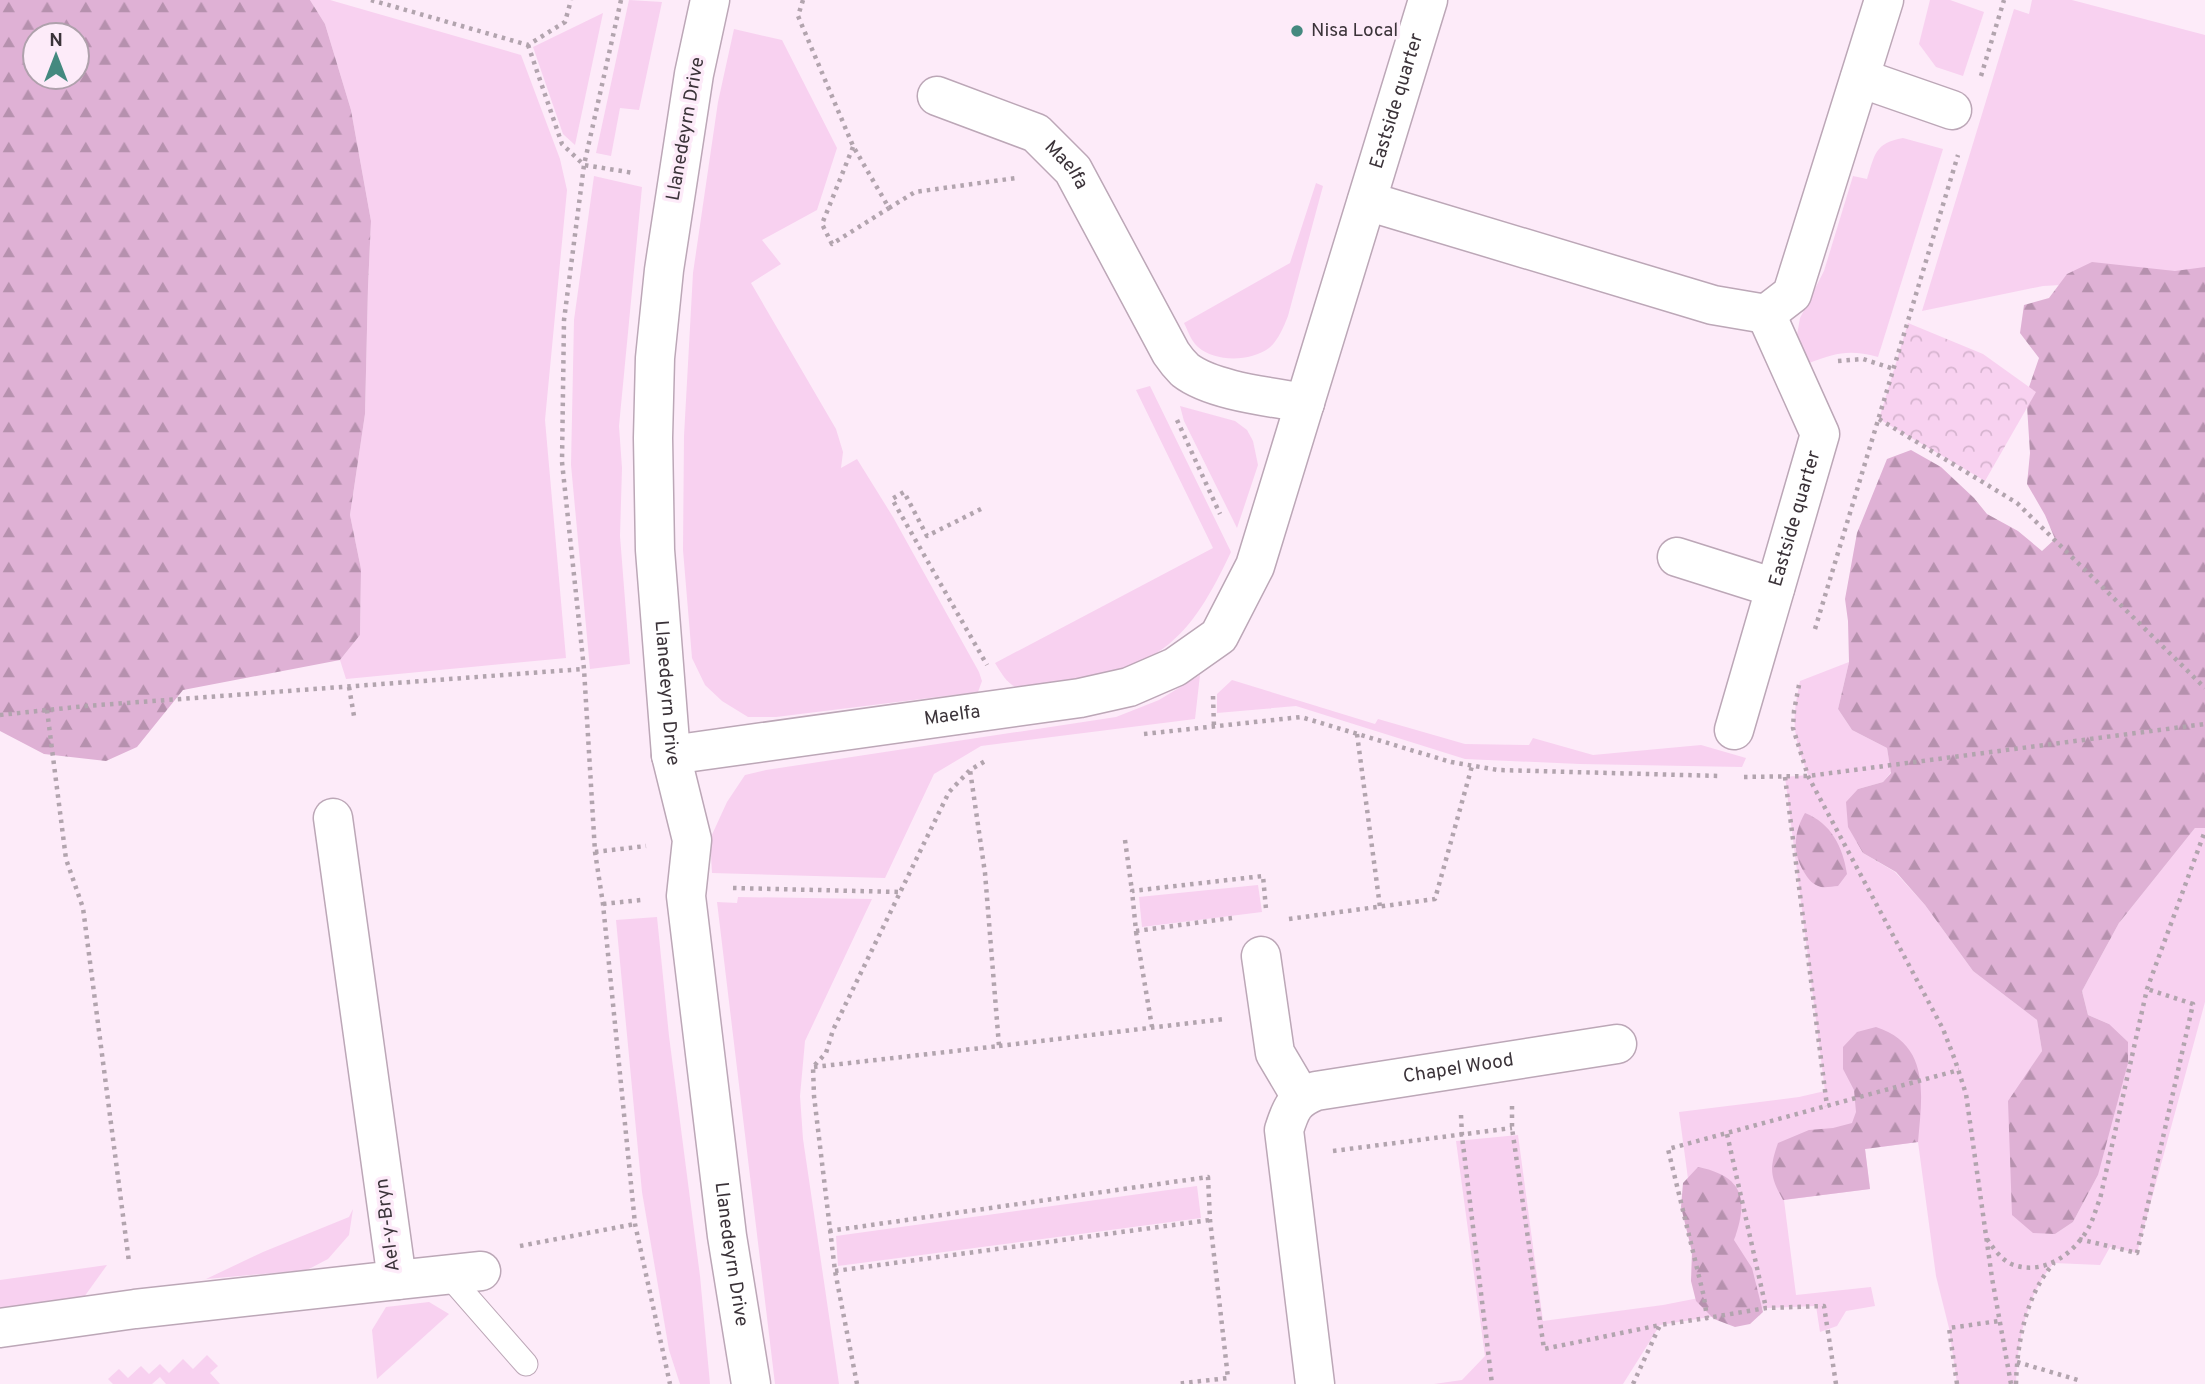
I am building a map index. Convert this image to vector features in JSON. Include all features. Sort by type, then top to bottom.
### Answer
[{"type":"street","name":"Llanedeyrn Drive","points":[[710,0],[676,181],[655,358],[655,550],[671,755],[692,840],[686,896],[727,1236],[751,1384]]},
{"type":"street","name":"Eastside quarter","points":[[1219,636],[1255,566],[1428,0]]},
{"type":"street","points":[[1367,201],[1713,305],[1766,314],[1791,294],[1884,0]]},
{"type":"street","points":[[1860,78],[1957,127]]},
{"type":"street","name":"Maelfa","points":[[937,96],[1036,133],[1073,170],[1171,354],[1186,370],[1206,382],[1305,403]]},
{"type":"street","name":"Eastside quarter","points":[[1734,730],[1821,434],[1766,314]]},
{"type":"street","points":[[1677,557],[1775,588]]},
{"type":"street","name":"Maelfa","points":[[671,755],[1080,698],[1129,687],[1175,667],[1219,636]]},
{"type":"street","name":"Ael-y-Bryn","points":[[0,1328],[135,1309],[397,1280],[333,818]]},
{"type":"street","points":[[1263,941],[1275,1053],[1301,1097],[1290,1110],[1284,1130],[1315,1384]]},
{"type":"street","name":"Chapel Wood","points":[[1301,1097],[1316,1091],[1617,1044]]},
{"type":"street","points":[[397,1280],[465,1273]]},
{"type":"lane","points":[[465,1273],[526,1364]]},
{"type":"path","points":[[371,0],[528,45],[565,22],[571,0]]},
{"type":"path","points":[[621,0],[583,164],[564,320],[562,463],[583,669],[595,852],[635,1224],[670,1384]]},
{"type":"path","points":[[803,0],[798,16],[853,146],[889,208]]},
{"type":"path","points":[[1981,76],[2004,0]]},
{"type":"path","points":[[528,45],[562,144],[583,164]]},
{"type":"path","points":[[1815,631],[1879,419],[1957,127]]},
{"type":"path","points":[[853,146],[822,224],[832,244],[915,192],[1073,170]]},
{"type":"path","points":[[1179,362],[1170,402],[1230,535],[1255,566]]},
{"type":"path","points":[[1879,419],[2017,503],[2205,688]]},
{"type":"path","points":[[981,509],[928,536],[904,492],[891,499],[993,675],[1006,707]]},
{"type":"path","points":[[0,715],[583,669]]},
{"type":"path","points":[[1800,681],[1793,728],[1808,776],[1943,1029],[1959,1070],[1966,1094],[1999,1321],[2011,1384]]},
{"type":"path","points":[[349,687],[354,716]]},
{"type":"path","points":[[47,710],[66,859],[83,908],[135,1309]]},
{"type":"path","points":[[1142,734],[1301,717],[1451,762],[1498,770],[1726,776]]},
{"type":"path","points":[[1739,776],[1808,776],[2205,724]]},
{"type":"path","points":[[1357,734],[1380,907]]},
{"type":"path","points":[[857,1384],[829,1231],[813,1067],[826,1053],[833,1030],[949,792],[970,770],[993,756]]},
{"type":"path","points":[[1263,941],[1290,919],[1435,900],[1472,766]]},
{"type":"path","points":[[970,770],[985,873],[999,1046]]},
{"type":"path","points":[[1785,777],[1827,1105]]},
{"type":"path","points":[[2016,1384],[2017,1362],[2029,1308],[2042,1276],[2074,1247],[2089,1227],[2099,1199],[2147,989],[2205,831]]},
{"type":"path","points":[[1125,840],[1136,931],[1152,1027]]},
{"type":"path","points":[[1132,891],[1263,876],[1266,913],[1263,941]]},
{"type":"path","points":[[686,896],[739,887],[900,892]]},
{"type":"path","points":[[1136,931],[1241,917]]},
{"type":"path","points":[[2079,1240],[2137,1253],[2193,1004],[2147,989]]},
{"type":"path","points":[[813,1067],[1269,1014]]},
{"type":"path","points":[[1512,1060],[1512,1128],[1544,1349],[1660,1325],[1766,1308],[1824,1306],[1836,1384]]},
{"type":"path","points":[[1459,1069],[1462,1136],[1492,1384]]},
{"type":"path","points":[[1707,1318],[1668,1149],[1959,1070]]},
{"type":"path","points":[[1287,1156],[1512,1128]]},
{"type":"path","points":[[1727,1134],[1766,1308]]},
{"type":"path","points":[[829,1231],[1208,1177],[1210,1220],[1228,1378],[1176,1384]]},
{"type":"path","points":[[835,1271],[1210,1220]]},
{"type":"path","points":[[465,1273],[478,1253],[635,1224]]},
{"type":"path","points":[[1987,1239],[2000,1256],[2014,1265],[2036,1267],[2054,1263]]},
{"type":"path","points":[[1957,1384],[1949,1328],[1999,1321]]},
{"type":"path","points":[[1633,1384],[1660,1325]]},
{"type":"path","points":[[2017,1362],[2078,1380],[2076,1384]]},
{"type":"green space","points":[[0,0],[310,0],[325,24],[351,110],[371,221],[365,414],[350,515],[361,569],[360,635],[340,660],[183,690],[137,747],[106,761],[44,754],[0,731]]},
{"type":"green space","points":[[310,0],[330,0],[521,55],[560,159],[567,190],[545,420],[566,658],[346,679],[340,660],[360,635],[361,569],[350,515],[365,414],[371,221],[351,110],[325,24]]},
{"type":"green space","points":[[629,0],[662,2],[639,110],[620,108],[611,156],[596,153]]},
{"type":"green space","points":[[1930,0],[1950,0],[1984,12],[1963,76],[1936,67],[1919,44]]},
{"type":"green space","points":[[2032,0],[2072,0],[2205,35],[2205,277],[2043,286],[1922,311],[2014,9],[2029,14]]},
{"type":"green space","points":[[603,13],[575,145],[563,134],[533,47]]},
{"type":"green space","points":[[734,29],[782,40],[837,148],[817,210],[762,240],[781,264],[751,283],[836,429],[843,452],[841,468],[857,459],[893,517],[979,672],[982,681],[978,692],[776,717],[748,717],[722,701],[705,685],[692,658],[683,550],[684,436],[693,273],[718,102]]},
{"type":"green space","points":[[1903,138],[1943,149],[1878,357],[1843,353],[1809,363],[1797,335],[1800,318],[1824,271],[1853,176],[1867,179],[1877,151],[1887,143]]},
{"type":"green space","points":[[594,176],[642,187],[619,426],[622,468],[620,536],[630,664],[590,669],[571,465],[574,320]]},
{"type":"green space","points":[[1316,183],[1323,186],[1288,316],[1278,337],[1261,353],[1243,358],[1223,358],[1205,352],[1193,342],[1184,323],[1290,263]]},
{"type":"green space","points":[[2092,262],[2175,271],[2205,267],[2205,828],[2195,828],[2119,923],[2082,991],[2088,1015],[2109,1024],[2128,1042],[2128,1063],[2098,1175],[2073,1222],[2055,1234],[2033,1233],[2012,1215],[2008,1101],[2042,1051],[2037,1020],[1973,971],[1925,905],[1896,872],[1863,853],[1848,827],[1846,802],[1858,789],[1883,782],[1891,773],[1887,748],[1852,730],[1838,709],[1849,662],[1845,599],[1857,533],[1887,459],[1911,450],[1941,467],[1987,514],[2018,531],[2042,551],[2055,539],[2027,484],[2030,453],[2027,406],[2029,387],[2039,358],[2020,333],[2024,305],[2049,298],[2067,274]]},
{"type":"green space","points":[[1908,323],[1983,354],[2036,392],[1985,481],[1879,419]]},
{"type":"green space","points":[[1150,386],[1231,552],[1212,589],[1189,624],[1156,654],[1109,673],[1016,687],[1007,680],[995,663],[1213,548],[1136,390]]},
{"type":"green space","points":[[1180,406],[1235,421],[1247,430],[1253,441],[1258,465],[1237,528],[1184,421]]},
{"type":"green space","points":[[1849,662],[1838,709],[1852,730],[1887,748],[1891,772],[1883,782],[1858,789],[1863,853],[1895,872],[1925,905],[1973,971],[2037,1020],[2042,1051],[2027,1075],[2055,1234],[2073,1222],[2098,1175],[2109,1024],[2088,1015],[2082,991],[2119,923],[2195,828],[2205,828],[2205,1002],[2137,1253],[2110,1247],[2100,1265],[2054,1263],[2044,1275],[2030,1304],[2018,1352],[2016,1384],[1957,1384],[1949,1328],[1936,1276],[1918,1142],[1865,1149],[1870,1189],[1784,1200],[1796,1295],[1871,1287],[1875,1306],[1846,1311],[1837,1326],[1820,1332],[1816,1306],[1766,1308],[1660,1325],[1623,1384],[1434,1384],[1462,1380],[1485,1356],[1456,1141],[1518,1135],[1543,1321],[1663,1305],[1704,1297],[1679,1112],[1799,1097],[1825,1091],[1785,777],[1808,775],[1795,729],[1795,708],[1800,681]]},
{"type":"green space","points":[[1200,675],[1195,719],[981,746],[934,774],[885,878],[712,873],[710,839],[727,802],[745,775],[1116,717],[1159,700]]},
{"type":"green space","points":[[1232,680],[1375,724],[1378,719],[1465,744],[1529,745],[1533,738],[1593,755],[1701,745],[1746,758],[1742,767],[1465,759],[1296,706],[1217,713],[1217,694]]},
{"type":"green space","points":[[1805,813],[1822,823],[1839,845],[1847,874],[1838,886],[1816,885],[1800,865],[1796,842]]},
{"type":"green space","points":[[1258,885],[1262,912],[1142,927],[1139,897]]},
{"type":"green space","points":[[738,897],[872,899],[805,1041],[800,1096],[803,1139],[839,1384],[775,1384],[717,902],[737,903]]},
{"type":"green space","points":[[657,917],[669,1036],[700,1276],[710,1384],[680,1384],[669,1350],[642,1192],[616,920]]},
{"type":"green space","points":[[1876,1027],[1894,1035],[1915,1059],[1921,1090],[1918,1142],[1865,1149],[1870,1189],[1783,1200],[1772,1172],[1778,1143],[1809,1130],[1852,1123],[1856,1112],[1854,1090],[1843,1069],[1843,1047],[1857,1032]]},
{"type":"green space","points":[[1698,1167],[1725,1176],[1733,1183],[1741,1201],[1739,1225],[1734,1240],[1752,1268],[1763,1312],[1750,1324],[1735,1327],[1714,1319],[1696,1301],[1691,1281],[1692,1252],[1681,1207],[1683,1183]]},
{"type":"green space","points":[[1197,1186],[1201,1218],[838,1266],[836,1236]]},
{"type":"green space","points":[[353,1209],[349,1235],[328,1259],[307,1270],[206,1279],[349,1217]]},
{"type":"green space","points":[[107,1265],[84,1297],[0,1308],[0,1280]]},
{"type":"green space","points":[[429,1302],[449,1314],[377,1379],[372,1330],[386,1307]]},
{"type":"green space","points":[[207,1355],[218,1366],[210,1373],[220,1384],[166,1384],[160,1377],[152,1384],[113,1384],[108,1379],[119,1369],[128,1378],[141,1366],[149,1374],[160,1364],[169,1373],[183,1359],[193,1369]]},
{"type":"place","name":"Nisa Local","points":[[1297,31]]}]
